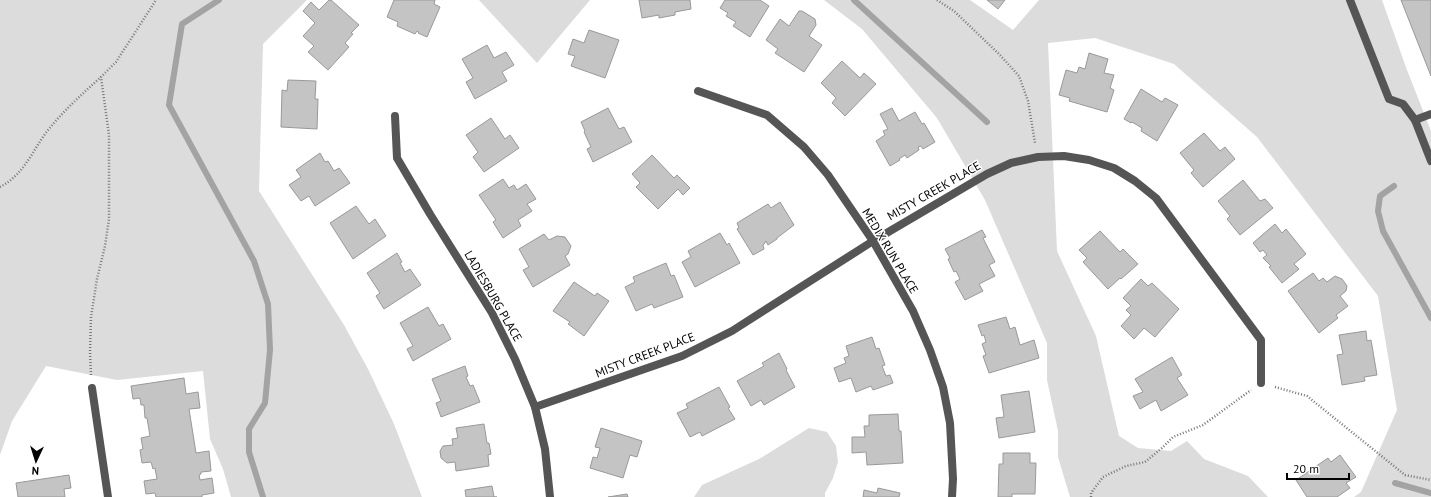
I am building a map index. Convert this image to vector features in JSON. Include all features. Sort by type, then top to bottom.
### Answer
[{"type":"street","points":[[1350,0],[1389,98],[1404,104],[1415,120],[1431,161]]},
{"type":"street","name":"MEDIX RUN PLACE","points":[[698,91],[767,115],[804,147],[828,174],[873,241],[912,311],[930,350],[943,387],[950,423],[953,479],[952,497]]},
{"type":"street","points":[[1415,120],[1431,114]]},
{"type":"street","name":"LADIESBURG PLACE","points":[[395,116],[397,158],[492,313],[515,359],[535,407],[545,449],[550,497]]},
{"type":"street","name":"MISTY CREEK PLACE","points":[[535,407],[682,356],[732,331],[873,241],[987,174],[1011,163],[1038,157],[1064,156],[1089,160],[1108,166],[1136,180],[1156,198],[1261,340],[1261,383]]},
{"type":"street","points":[[92,388],[108,497]]},
{"type":"path","points":[[0,188],[20,173],[46,134],[74,102],[116,62],[156,0]]},
{"type":"path","points":[[937,0],[954,11],[999,54],[1019,76],[1028,101],[1038,157]]},
{"type":"path","points":[[92,388],[90,352],[91,317],[109,218],[109,135],[101,76]]},
{"type":"path","points":[[1091,497],[1091,493],[1103,477],[1126,466],[1145,462],[1173,437],[1203,425],[1261,383],[1307,396],[1406,475],[1431,480]]},
{"type":"shaded area","points":[[0,0],[307,0],[263,44],[259,191],[344,325],[368,369],[394,424],[422,497],[231,497],[223,469],[210,439],[203,371],[117,380],[46,366],[12,421],[0,455]]},
{"type":"shaded area","points":[[479,0],[590,0],[537,63]]},
{"type":"shaded area","points":[[824,0],[970,0],[1013,30],[1039,0],[1382,0],[1431,131],[1431,497],[1354,497],[1361,492],[1397,410],[1378,296],[1257,137],[1174,64],[1095,38],[1048,43],[1057,251],[1096,336],[1119,436],[1138,448],[1171,451],[1187,441],[1204,459],[1248,476],[1268,497],[1070,497],[1058,457],[1058,431],[1047,380],[1047,343],[985,200],[937,118],[862,29]]},
{"type":"shaded area","points":[[809,428],[827,432],[836,446],[838,462],[833,478],[825,493],[825,497],[694,497],[702,485],[759,459]]},
{"type":"building","points":[[329,0],[331,0],[359,25],[351,33],[353,34],[345,43],[349,47],[328,70],[308,52],[314,46],[303,36],[315,23],[303,11],[311,2],[319,10]]},
{"type":"building","points":[[394,0],[435,0],[434,4],[440,7],[427,37],[418,33],[419,32],[417,31],[415,34],[397,26],[398,22],[387,17]]},
{"type":"building","points":[[639,0],[690,0],[691,9],[675,12],[675,15],[659,18],[659,15],[642,18]]},
{"type":"building","points":[[725,0],[760,0],[769,6],[750,37],[733,26],[736,22],[726,16],[728,13],[720,8]]},
{"type":"building","points":[[987,0],[1005,0],[998,9]]},
{"type":"building","points":[[1401,0],[1431,0],[1431,76]]},
{"type":"building","points":[[799,11],[802,11],[815,19],[816,25],[809,36],[822,45],[804,72],[775,53],[778,49],[766,40],[780,19],[789,26]]},
{"type":"building","points":[[589,30],[619,40],[605,78],[571,66],[575,56],[568,54],[573,39],[584,43]]},
{"type":"building","points":[[487,45],[494,58],[506,52],[514,65],[502,72],[507,81],[475,99],[466,82],[473,78],[462,59]]},
{"type":"building","points":[[1089,53],[1108,59],[1104,73],[1114,75],[1110,88],[1114,90],[1107,112],[1069,101],[1070,98],[1059,95],[1066,70],[1077,73],[1079,67],[1085,69]]},
{"type":"building","points":[[842,61],[860,78],[864,73],[876,84],[845,116],[832,103],[836,98],[821,83]]},
{"type":"building","points":[[288,80],[316,81],[315,99],[318,99],[317,129],[281,127],[282,90],[287,91]]},
{"type":"building","points":[[1141,89],[1162,102],[1165,98],[1178,105],[1157,141],[1141,131],[1142,128],[1124,119]]},
{"type":"building","points":[[608,108],[619,129],[624,127],[632,142],[593,162],[587,149],[591,147],[581,122]]},
{"type":"building","points":[[892,108],[899,121],[915,112],[922,124],[924,123],[935,142],[923,149],[921,146],[918,147],[919,150],[907,158],[905,155],[890,166],[876,141],[885,135],[883,131],[888,129],[880,114]]},
{"type":"building","points":[[491,118],[505,139],[510,135],[519,148],[484,172],[473,157],[478,152],[466,135]]},
{"type":"building","points":[[1204,133],[1220,151],[1225,147],[1235,159],[1203,187],[1191,173],[1194,170],[1180,153]]},
{"type":"building","points":[[320,153],[325,162],[328,161],[334,171],[339,168],[350,183],[315,206],[309,196],[301,201],[289,185],[301,177],[296,170]]},
{"type":"building","points":[[652,155],[674,178],[677,175],[690,188],[683,195],[678,189],[658,209],[636,187],[640,183],[632,174]]},
{"type":"building","points":[[503,179],[509,188],[514,185],[517,190],[526,184],[536,199],[527,204],[532,211],[518,220],[521,226],[503,238],[493,222],[496,220],[479,195]]},
{"type":"building","points":[[1243,180],[1260,201],[1265,199],[1273,208],[1240,235],[1227,219],[1230,216],[1218,201]]},
{"type":"building","points":[[780,202],[794,225],[768,245],[766,241],[763,245],[764,249],[753,255],[737,229],[739,228],[737,223],[768,204],[771,208]]},
{"type":"building","points":[[356,206],[369,224],[375,219],[386,236],[353,259],[330,223]]},
{"type":"building","points":[[1275,224],[1282,233],[1286,229],[1306,254],[1294,264],[1299,269],[1282,283],[1269,267],[1271,266],[1263,258],[1267,255],[1263,250],[1260,252],[1253,243]]},
{"type":"building","points":[[982,230],[986,237],[983,238],[995,262],[989,265],[995,276],[979,284],[983,291],[965,300],[955,282],[960,279],[956,271],[954,272],[948,259],[950,258],[945,249]]},
{"type":"building","points":[[1100,231],[1120,252],[1123,249],[1138,264],[1108,289],[1083,262],[1087,258],[1079,250]]},
{"type":"building","points":[[720,233],[727,245],[729,243],[740,263],[695,287],[682,262],[691,257],[688,251]]},
{"type":"building","points":[[544,234],[549,240],[557,236],[565,237],[571,246],[568,254],[565,256],[570,265],[533,287],[523,270],[529,267],[519,249]]},
{"type":"building","points":[[397,253],[405,272],[410,269],[421,285],[384,309],[376,296],[380,293],[367,273]]},
{"type":"building","points":[[666,263],[671,276],[674,275],[683,297],[654,308],[652,304],[636,311],[625,287],[635,282],[633,277]]},
{"type":"building","points":[[1313,273],[1319,281],[1323,278],[1327,282],[1335,276],[1342,279],[1347,286],[1346,291],[1340,296],[1348,306],[1336,315],[1338,318],[1319,333],[1288,291]]},
{"type":"building","points":[[1141,279],[1148,286],[1152,283],[1179,309],[1155,337],[1144,328],[1134,339],[1121,326],[1131,315],[1126,310],[1131,306],[1123,298]]},
{"type":"building","points":[[574,282],[595,296],[597,293],[609,301],[584,336],[568,324],[570,322],[553,311]]},
{"type":"building","points":[[428,307],[439,326],[443,324],[451,339],[413,361],[407,349],[413,346],[400,323]]},
{"type":"building","points":[[1006,317],[1010,329],[1015,327],[1020,345],[1034,340],[1039,358],[989,373],[983,356],[986,355],[982,344],[986,342],[978,325]]},
{"type":"building","points":[[1366,331],[1367,341],[1371,340],[1377,375],[1364,377],[1365,381],[1342,385],[1337,355],[1343,354],[1339,335]]},
{"type":"building","points":[[872,337],[876,349],[879,348],[885,365],[882,366],[886,376],[890,375],[893,383],[873,390],[871,386],[856,392],[851,378],[839,382],[834,368],[846,363],[844,358],[849,356],[846,346]]},
{"type":"building","points":[[779,353],[795,387],[764,405],[761,400],[751,406],[737,381],[764,366],[762,363]]},
{"type":"building","points":[[1172,357],[1182,375],[1177,378],[1188,395],[1161,411],[1156,400],[1140,409],[1133,396],[1143,392],[1135,379]]},
{"type":"building","points":[[465,366],[468,376],[466,377],[470,386],[473,385],[480,402],[441,417],[436,403],[441,401],[432,379]]},
{"type":"building","points":[[184,378],[186,394],[198,392],[200,408],[189,409],[196,453],[209,451],[211,471],[201,472],[199,475],[200,480],[212,478],[214,493],[202,495],[202,497],[156,497],[155,493],[146,494],[144,481],[157,479],[155,468],[153,469],[151,462],[142,463],[140,450],[143,449],[141,438],[150,436],[147,418],[145,418],[144,405],[141,405],[140,398],[133,399],[131,386]]},
{"type":"building","points":[[719,387],[730,407],[728,408],[735,419],[702,436],[700,432],[690,437],[677,413],[688,408],[686,404]]},
{"type":"building","points":[[1029,391],[1035,432],[999,438],[996,418],[1004,417],[1001,395]]},
{"type":"building","points":[[898,414],[899,431],[901,431],[903,463],[867,465],[866,452],[852,453],[852,437],[865,437],[864,426],[869,426],[869,415]]},
{"type":"building","points":[[484,424],[487,443],[489,443],[491,454],[488,455],[489,466],[456,471],[455,462],[447,463],[441,458],[440,451],[443,446],[453,445],[452,439],[458,438],[456,428]]},
{"type":"building","points":[[601,428],[642,441],[637,457],[630,455],[623,478],[590,468],[593,457],[597,458],[600,448],[595,447]]},
{"type":"building","points":[[1003,453],[1030,453],[1030,463],[1036,463],[1035,494],[1012,494],[1012,497],[998,497],[999,464],[1003,464]]},
{"type":"building","points":[[1340,455],[1356,477],[1346,483],[1350,488],[1337,497],[1307,497],[1296,480],[1328,458],[1331,462]]},
{"type":"building","points":[[69,475],[71,488],[64,489],[65,497],[18,497],[16,483]]},
{"type":"building","points":[[492,486],[494,497],[466,497],[465,490]]},
{"type":"building","points":[[878,488],[900,493],[899,497],[863,497],[864,490],[877,493]]},
{"type":"building","points":[[627,494],[628,497],[608,497]]},
{"type":"waterway","points":[[219,0],[182,24],[169,105],[254,261],[268,304],[270,350],[265,403],[249,429],[249,452],[263,497]]},
{"type":"waterway","points":[[854,0],[987,122]]},
{"type":"waterway","points":[[1394,186],[1380,196],[1378,211],[1383,231],[1431,318]]},
{"type":"waterway","points":[[1395,483],[1431,493]]}]
